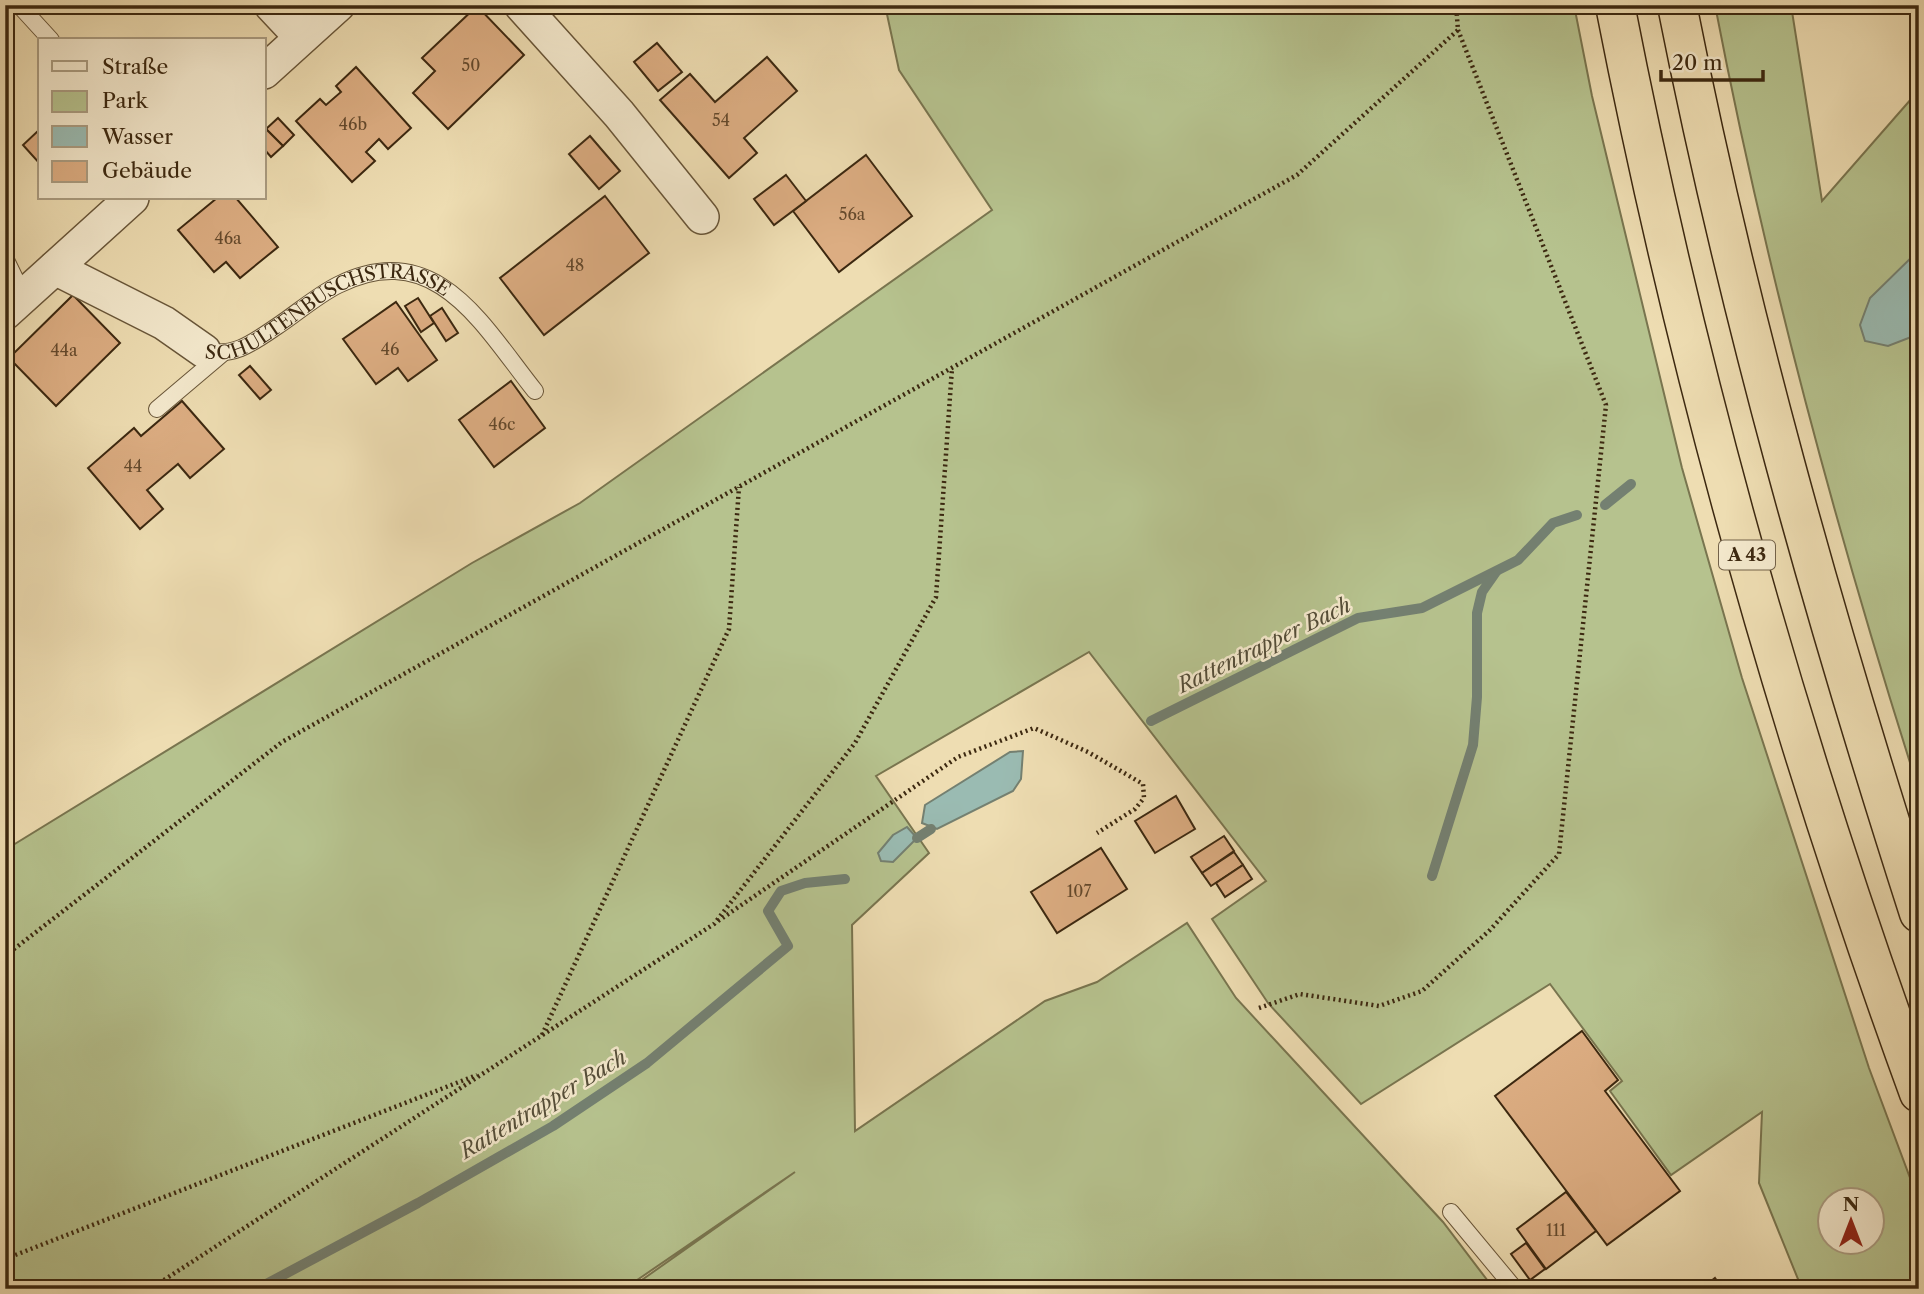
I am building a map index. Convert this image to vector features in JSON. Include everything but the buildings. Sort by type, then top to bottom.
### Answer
[{"type":"highway","name":"A 43","points":[[1615,5],[1639,126],[1738,525],[1798,733],[1919,1093]]},
{"type":"highway","name":"A 43","points":[[1677,5],[1742,301],[1795,508],[1856,715],[1919,913]]},
{"type":"street","points":[[271,5],[301,37]]},
{"type":"street","points":[[266,70],[338,5]]},
{"type":"street","points":[[521,5],[619,114],[702,217]]},
{"type":"street","points":[[15,305],[130,200]]},
{"type":"street","name":"SCHULTENBUSCHSTRASSE","points":[[55,268],[164,323],[213,353]]},
{"type":"lane","points":[[19,5],[49,38]]},
{"type":"lane","points":[[5,258],[15,305]]},
{"type":"lane","name":"SCHULTENBUSCHSTRASSE","points":[[213,353],[243,349],[337,286],[366,275],[417,274],[443,284],[465,304],[535,391]]},
{"type":"lane","points":[[157,409],[213,353]]},
{"type":"lane","points":[[1451,1212],[1515,1289]]},
{"type":"path","points":[[1259,1008],[1300,994],[1379,1006],[1422,991],[1490,929],[1559,854],[1606,405],[1458,30],[1457,5]]},
{"type":"path","points":[[5,956],[282,742],[1297,175],[1458,30]]},
{"type":"path","points":[[714,924],[855,743],[936,597],[953,368]]},
{"type":"path","points":[[541,1036],[729,629],[739,487]]},
{"type":"path","points":[[150,1289],[714,924],[958,757],[1034,728],[1088,752],[1143,785],[1144,798],[1135,809],[1097,833]]},
{"type":"path","points":[[5,1259],[487,1071]]},
{"type":"green space","points":[[885,5],[1574,5],[1592,96],[1682,468],[1742,678],[1869,1068],[1919,1202],[1919,1289],[1802,1289],[1759,1183],[1762,1112],[1671,1175],[1610,1091],[1622,1081],[1550,984],[1361,1104],[1268,1003],[1212,919],[1266,881],[1089,652],[876,776],[929,853],[852,925],[855,1131],[1045,1001],[1097,982],[1187,923],[1236,998],[1443,1222],[1494,1289],[629,1289],[795,1172],[624,1289],[5,1289],[5,850],[472,563],[580,503],[992,210],[899,70]]},
{"type":"green space","points":[[1715,5],[1791,5],[1822,201],[1919,90],[1919,791],[1860,597],[1805,401],[1757,204]]},
{"type":"water","points":[[1919,250],[1919,334],[1888,346],[1865,341],[1860,325],[1870,298]]},
{"type":"water","points":[[1023,751],[1021,779],[1013,791],[937,829],[922,823],[925,805],[1010,752]]},
{"type":"water","points":[[907,827],[917,838],[893,862],[881,861],[878,853],[893,835]]},
{"type":"waterway","name":"Rattentrapper Bach","points":[[1605,505],[1631,484]]},
{"type":"waterway","name":"Rattentrapper Bach","points":[[1151,721],[1358,618],[1422,608],[1518,560],[1553,523],[1577,515]]},
{"type":"waterway","points":[[1432,876],[1473,745],[1477,697],[1477,613],[1482,592],[1496,572]]},
{"type":"waterway","name":"Rattentrapper Bach","points":[[917,838],[931,829]]},
{"type":"waterway","name":"Rattentrapper Bach","points":[[257,1289],[418,1203],[553,1126],[647,1063],[788,946],[768,911],[781,891],[805,883],[845,879]]}]
